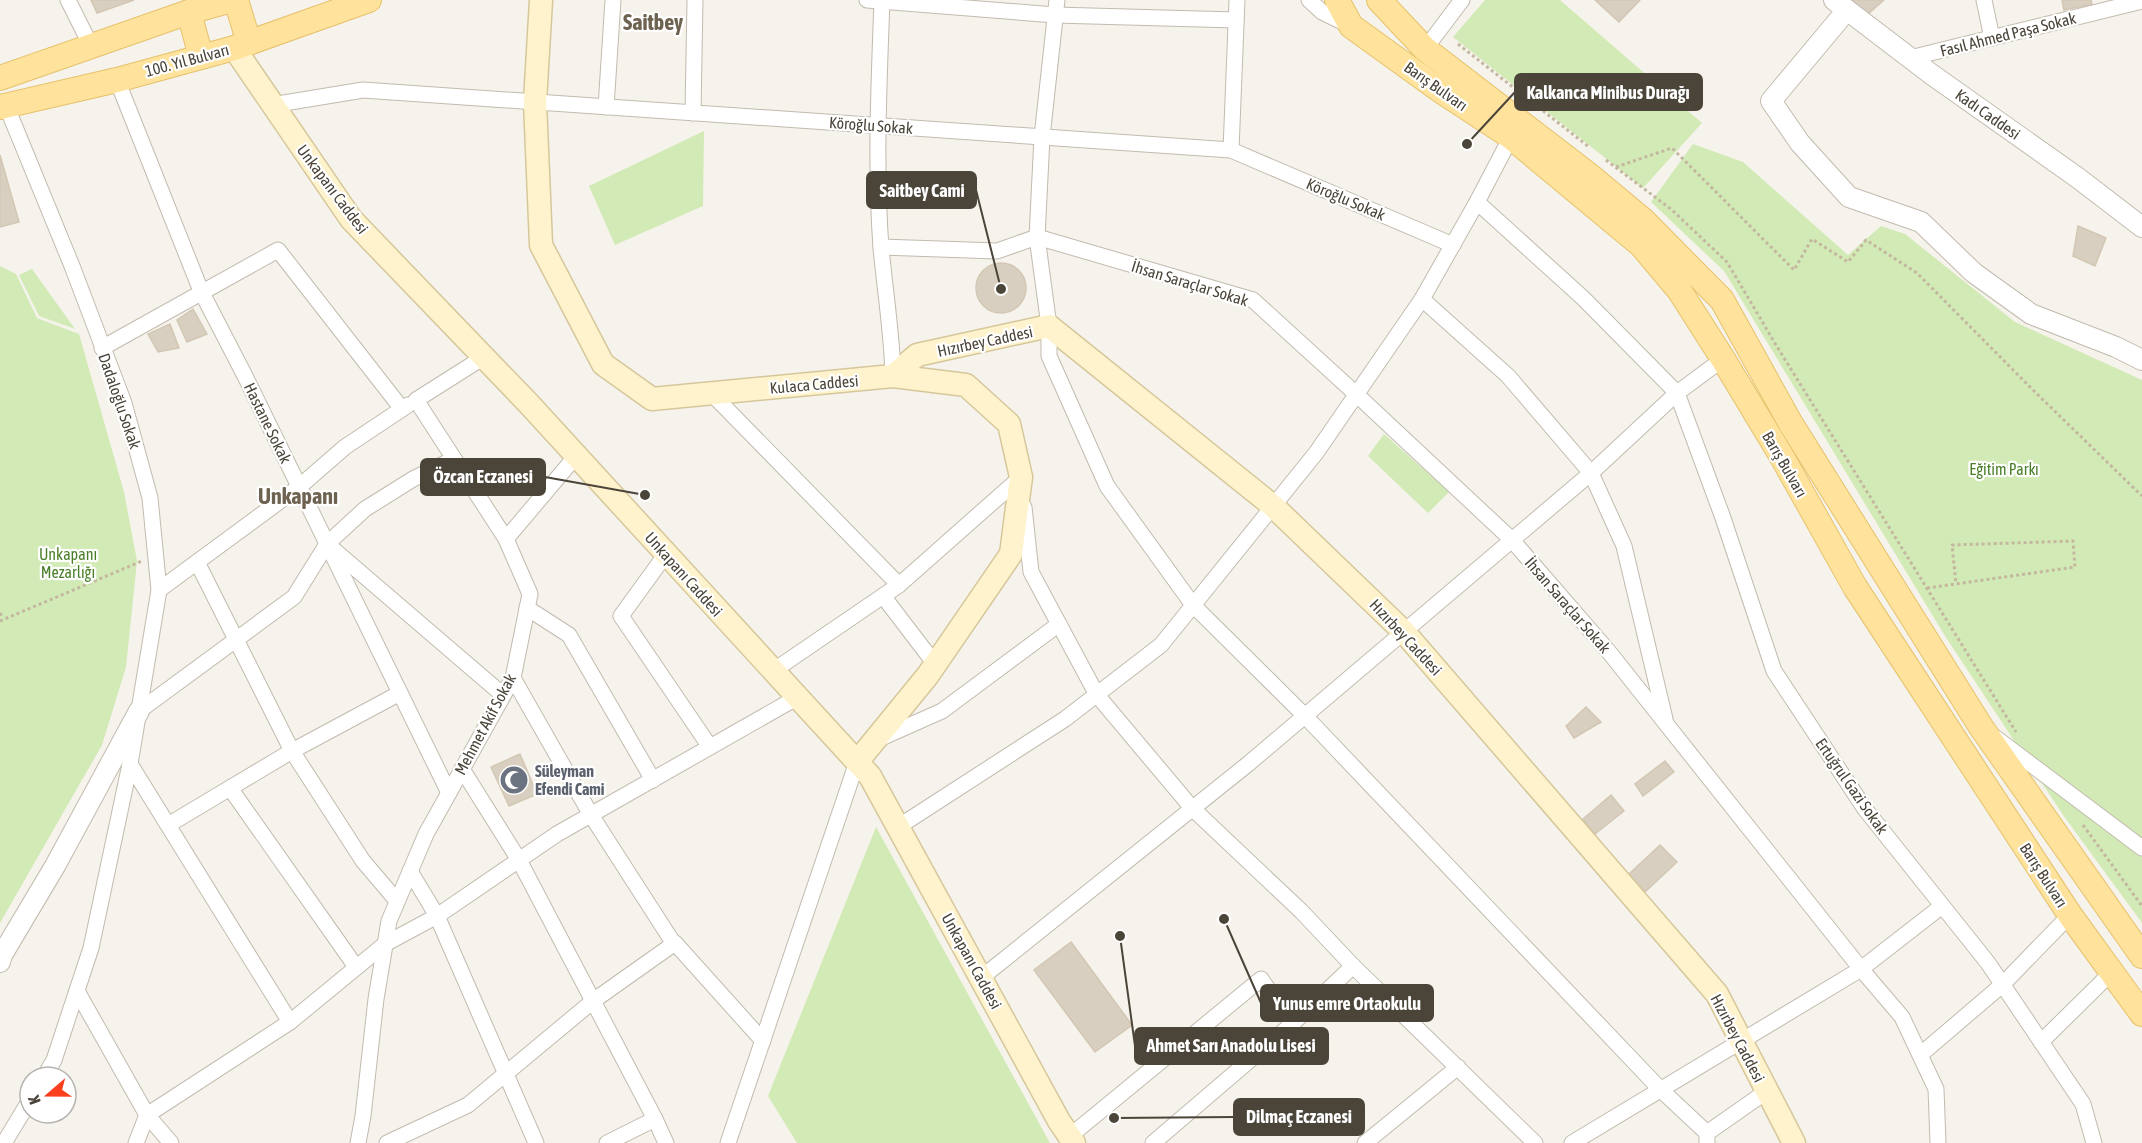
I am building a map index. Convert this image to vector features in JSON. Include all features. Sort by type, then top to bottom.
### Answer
[{"type":"main road","points":[[0,78],[199,7],[234,0],[241,45]]},
{"type":"main road","name":"100. Yıl Bulvarı","points":[[3,106],[117,80],[201,57],[369,0]]},
{"type":"main road","name":"Kulaca Caddesi","points":[[541,0],[535,102],[541,245],[603,364],[652,399],[893,376],[966,385],[1009,424],[1021,477],[1011,554],[935,664],[857,762]]},
{"type":"main road","name":"Barış Bulvarı","points":[[1337,0],[1351,26],[1441,91],[1511,136],[1641,244],[1679,290],[1724,359],[1855,587],[2070,915],[2113,971],[2142,1014]]},
{"type":"main road","name":"Barış Bulvarı","points":[[1380,0],[1425,49],[1589,175],[1634,213],[1722,300],[1791,424],[1982,728],[2142,956]]},
{"type":"main road","points":[[199,7],[201,57]]},
{"type":"main road","name":"Unkapanı Caddesi","points":[[241,45],[272,105],[351,219],[484,357],[870,776],[1059,1121],[1072,1140]]},
{"type":"main road","name":"Hızırbey Caddesi","points":[[893,376],[917,355],[1048,326],[1273,506],[1404,632],[1717,994],[1794,1143]]},
{"type":"street","points":[[68,0],[91,46]]},
{"type":"street","points":[[606,107],[613,0]]},
{"type":"street","points":[[693,113],[695,0]]},
{"type":"street","points":[[893,376],[892,341],[881,247],[877,0],[1056,8],[1236,20]]},
{"type":"street","points":[[1231,150],[1237,0]]},
{"type":"street","points":[[1309,0],[1322,12],[1351,26]]},
{"type":"street","points":[[1425,49],[1462,0]]},
{"type":"street","points":[[1984,0],[1992,38]]},
{"type":"street","name":"Fasıl Ahmed Paşa Sokak","points":[[1910,58],[2142,1]]},
{"type":"street","points":[[1841,5],[1771,101],[1800,143],[1849,197],[1921,222],[1974,273],[2031,314],[2116,347],[2142,360]]},
{"type":"street","name":"Kadı Caddesi","points":[[1841,5],[2142,227]]},
{"type":"street","points":[[1056,8],[1042,137],[1036,237],[1048,326],[1049,356],[1107,486],[1193,606],[1305,716],[1707,1138],[1767,1091]]},
{"type":"street","name":"Hastane Sokak","points":[[117,80],[201,291],[449,793]]},
{"type":"street","name":"Köroğlu Sokak","points":[[272,105],[363,90],[1231,150],[1453,244]]},
{"type":"street","name":"Dadaloğlu Sokak","points":[[3,106],[72,266],[124,403],[150,498],[159,590],[130,764],[91,948],[51,1065]]},
{"type":"street","points":[[898,827],[1065,719],[1161,645],[1316,453],[1422,299],[1511,136]]},
{"type":"street","points":[[1477,202],[1583,298],[1677,393]]},
{"type":"street","points":[[881,247],[997,251],[1036,237]]},
{"type":"street","name":"İhsan Saraçlar Sokak","points":[[1036,237],[1253,300],[1512,540],[1609,652],[1861,969],[1902,1017],[1936,1089],[1938,1143]]},
{"type":"street","points":[[102,348],[278,250],[402,409]]},
{"type":"street","points":[[1422,299],[1508,376],[1591,473],[1624,546],[1667,724]]},
{"type":"street","points":[[159,590],[299,487],[345,447],[484,357]]},
{"type":"street","points":[[981,978],[1305,716],[1591,473],[1677,393],[1724,359]]},
{"type":"street","points":[[711,393],[900,585]]},
{"type":"street","name":"Ertuğrul Gazi Sokak","points":[[1677,393],[1723,518],[1774,670],[1865,809],[1988,963],[2083,1104],[2094,1143]]},
{"type":"street","name":"Mehmet Akif Sokak","points":[[358,1143],[376,999],[389,921],[426,834],[513,678],[530,594],[506,539],[416,400]]},
{"type":"street","points":[[506,539],[576,456]]},
{"type":"street","points":[[1,957],[55,866],[139,711],[294,597],[327,544],[365,509],[413,479],[454,459]]},
{"type":"street","points":[[773,671],[900,585],[1021,477]]},
{"type":"street","points":[[1021,477],[1031,572],[1097,695],[1192,808],[1301,911],[1353,966],[1458,1067],[1527,1140]]},
{"type":"street","points":[[327,544],[503,695]]},
{"type":"street","points":[[666,554],[621,616],[710,747]]},
{"type":"street","points":[[197,562],[292,751],[363,861],[397,901]]},
{"type":"street","points":[[883,596],[935,664]]},
{"type":"street","points":[[527,608],[568,635],[652,780]]},
{"type":"street","points":[[874,741],[942,711],[1059,624]]},
{"type":"street","points":[[513,678],[591,815],[674,944],[763,1041]]},
{"type":"street","points":[[168,825],[292,751],[400,693]]},
{"type":"street","points":[[136,1143],[147,1115],[290,1022],[385,944],[437,916],[557,834],[798,697]]},
{"type":"street","points":[[1982,728],[2142,848]]},
{"type":"street","points":[[728,1143],[857,762]]},
{"type":"street","points":[[130,764],[290,1022]]},
{"type":"street","points":[[462,768],[519,860],[666,1143]]},
{"type":"street","points":[[230,788],[357,967]]},
{"type":"street","points":[[410,871],[437,916],[536,1143]]},
{"type":"street","points":[[1572,1143],[1861,969],[1942,906]]},
{"type":"street","points":[[1920,1056],[2002,985],[2070,915]]},
{"type":"street","points":[[387,1143],[468,1105],[593,1001],[674,944]]},
{"type":"street","points":[[1153,1143],[1292,1024],[1353,966]]},
{"type":"street","points":[[2041,1042],[2113,971]]},
{"type":"street","points":[[1072,1140],[1261,979],[1292,1024]]},
{"type":"street","points":[[77,991],[147,1115],[171,1143]]},
{"type":"street","points":[[1365,1143],[1458,1067]]},
{"type":"street","points":[[608,1143],[655,1119]]},
{"type":"street","points":[[4,1143],[18,1120]]},
{"type":"path","points":[[1615,167],[1672,148],[1794,270],[1812,239],[1848,262],[1866,240],[1917,273],[2142,496]]},
{"type":"path","points":[[1927,588],[2075,567],[2073,541],[1952,545],[1956,584]]},
{"type":"path","points":[[0,613],[2,620],[137,562],[156,560]]},
{"type":"green space","points":[[1485,0],[1560,0],[1702,123],[1643,188],[1453,37]]},
{"type":"green space","points":[[704,131],[703,206],[615,245],[589,186]]},
{"type":"green space","name":"Eğitim Parkı","points":[[1693,144],[1743,162],[1848,255],[1881,226],[1905,234],[2015,322],[2142,380],[2142,923],[2063,815],[1945,636],[1724,271],[1651,202]]},
{"type":"green space","name":"Unkapanı Mezarlığı","points":[[0,266],[16,274],[37,318],[79,334],[124,492],[137,561],[126,667],[102,745],[0,923]]},
{"type":"green space","points":[[32,269],[75,329],[39,316],[19,275]]},
{"type":"green space","points":[[1384,434],[1449,492],[1428,513],[1368,456]]},
{"type":"green space","points":[[876,827],[1050,1143],[797,1143],[768,1096]]},
{"type":"building","points":[[91,0],[134,0],[97,13]]},
{"type":"building","points":[[1595,0],[1640,0],[1619,22]]},
{"type":"building","points":[[1848,0],[1884,0],[1868,14]]},
{"type":"building","points":[[2062,0],[2091,0],[2092,4],[2064,10]]},
{"type":"building","points":[[0,155],[19,222],[0,227]]},
{"type":"building","points":[[2078,226],[2106,238],[2095,266],[2073,256]]},
{"type":"building","points":[[1001,263],[1015,267],[1022,274],[1026,288],[1022,302],[1015,309],[1001,313],[987,309],[980,302],[976,288],[980,274],[987,267]]},
{"type":"building","points":[[193,309],[207,334],[187,342],[177,320]]},
{"type":"building","points":[[170,324],[179,348],[158,352],[148,334]]},
{"type":"building","points":[[1586,707],[1601,722],[1574,738],[1566,726]]},
{"type":"building","name":"Süleyman Efendi Cami","points":[[520,754],[537,794],[509,806],[491,767]]},
{"type":"building","points":[[1665,761],[1674,772],[1643,796],[1635,784]]},
{"type":"building","points":[[1611,795],[1624,811],[1595,834],[1583,819]]},
{"type":"building","points":[[1660,845],[1677,862],[1645,892],[1629,874]]},
{"type":"building","points":[[1071,942],[1132,1025],[1095,1052],[1034,970]]},
{"type":"place","name":"Kalkanca Minibus Durağı","points":[[1467,144]]},
{"type":"place","name":"Saitbey Cami","points":[[1001,289]]},
{"type":"place","name":"Özcan Eczanesi","points":[[645,495]]},
{"type":"place","name":"Süleyman Efendi Cami","points":[[514,780]]},
{"type":"place","name":"Yunus emre Ortaokulu","points":[[1224,919]]},
{"type":"place","name":"Ahmet Sarı Anadolu Lisesi","points":[[1120,936]]},
{"type":"place","name":"Dilmaç Eczanesi","points":[[1114,1118]]},
{"type":"district","name":"Saitbey","points":[[653,22]]},
{"type":"district","name":"Unkapanı","points":[[298,496]]}]
